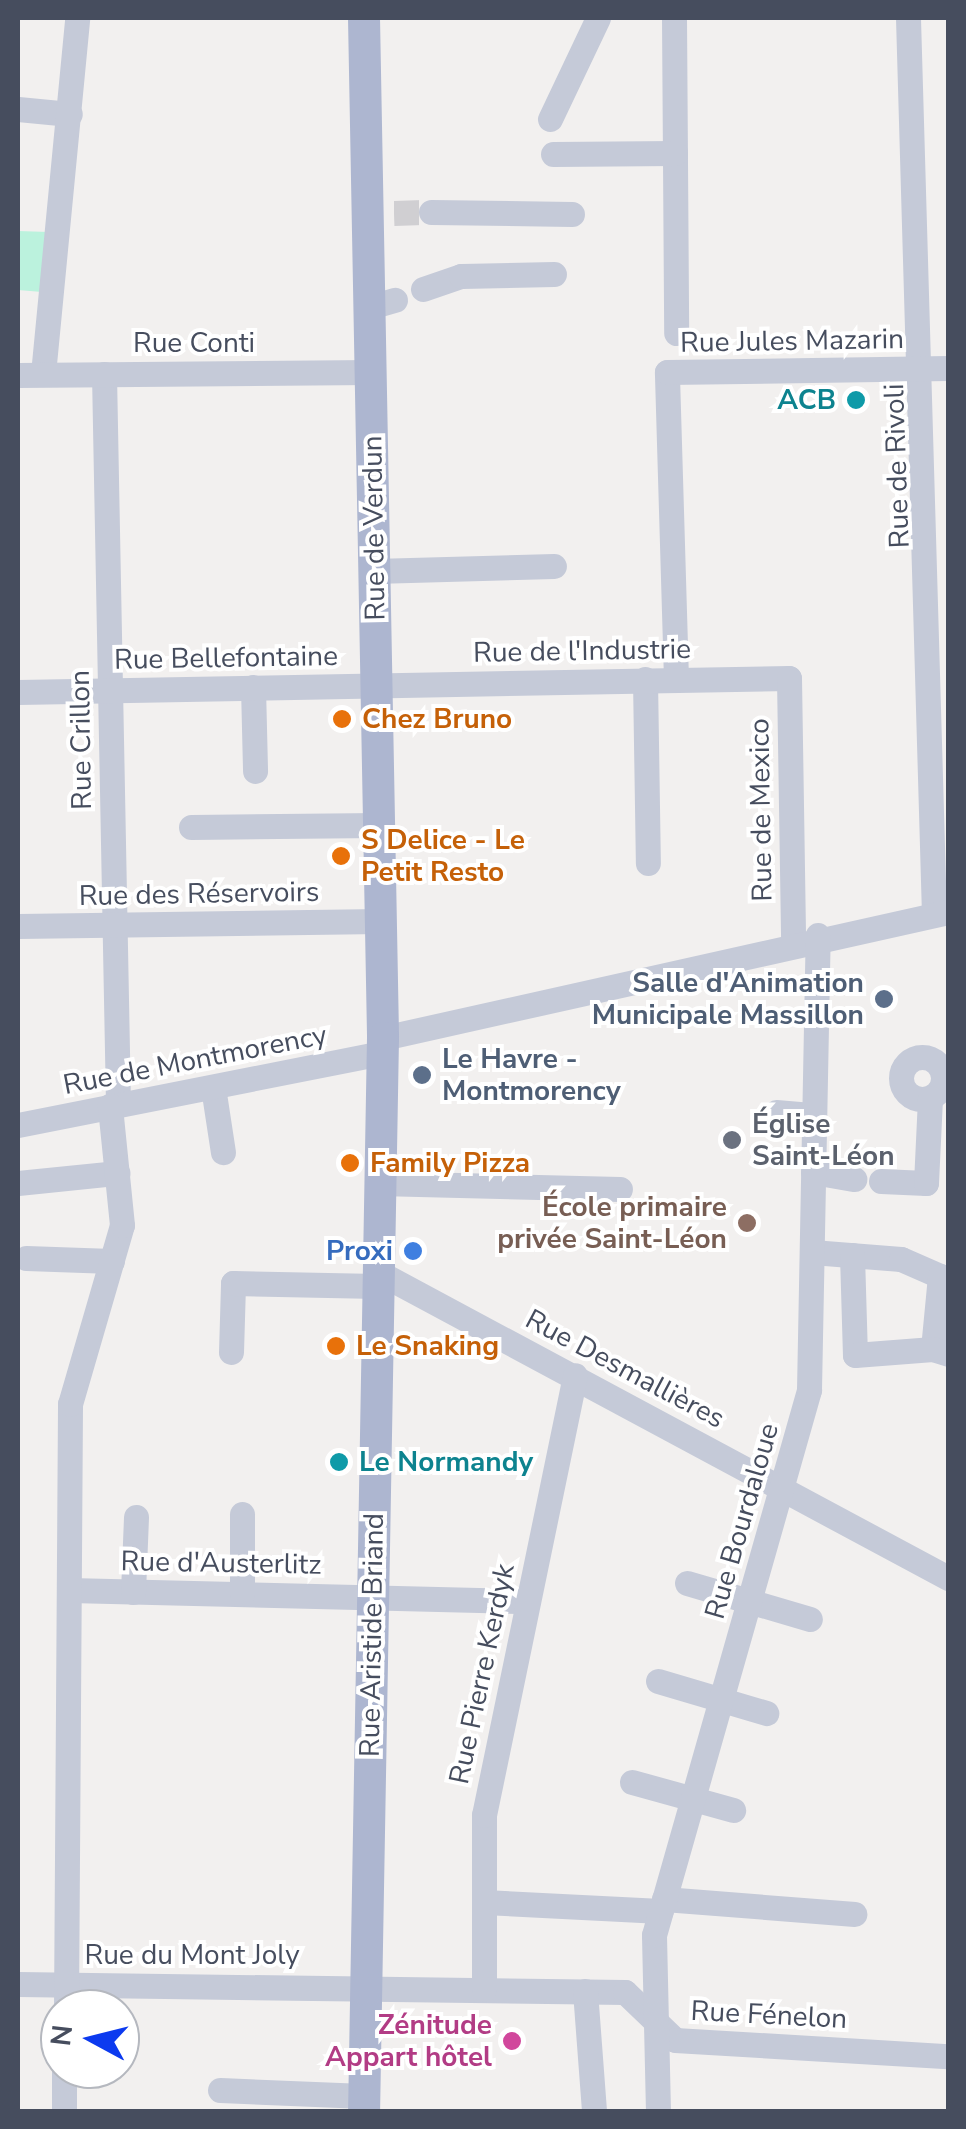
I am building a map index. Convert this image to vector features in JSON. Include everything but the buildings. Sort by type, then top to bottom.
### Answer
[{"type":"main road","name":"Rue de Verdun","points":[[364,18],[381,214],[383,304],[372,372],[383,1046]]},
{"type":"main road","name":"Rue Aristide Briand","points":[[364,2104],[383,1046]]},
{"type":"street","points":[[30,375],[70,114],[76,18]]},
{"type":"street","points":[[550,119],[598,18]]},
{"type":"street","points":[[674,18],[676,333]]},
{"type":"street","name":"Rue de Rivoli","points":[[908,18],[936,369],[941,912]]},
{"type":"street","points":[[18,109],[70,114]]},
{"type":"street","points":[[553,154],[675,153]]},
{"type":"street","points":[[431,212],[572,214]]},
{"type":"street","points":[[423,289],[460,276],[554,274]]},
{"type":"street","name":"Rue Jules Mazarin","points":[[676,679],[667,372],[936,369]]},
{"type":"street","name":"Rue Conti","points":[[30,375],[372,372]]},
{"type":"street","name":"Rue Crillon","points":[[66,1989],[70,1404],[122,1225],[114,1106],[104,374]]},
{"type":"street","points":[[374,571],[554,566]]},
{"type":"street","name":"Rue de l'Industrie","points":[[376,686],[789,678]]},
{"type":"street","name":"Rue de Mexico","points":[[789,678],[805,938]]},
{"type":"street","points":[[645,679],[648,863]]},
{"type":"street","name":"Rue Bellefontaine","points":[[18,692],[376,686]]},
{"type":"street","points":[[253,687],[255,770]]},
{"type":"street","points":[[191,828],[379,825]]},
{"type":"street","name":"Rue de Montmorency","points":[[18,1125],[213,1086],[805,938],[941,912]]},
{"type":"street","name":"Rue des Réservoirs","points":[[18,926],[381,921]]},
{"type":"street","name":"Rue Bourdaloue","points":[[658,2112],[650,2016],[662,1905],[752,1601],[809,1390],[814,1115],[805,938]]},
{"type":"street","points":[[213,1086],[223,1152]]},
{"type":"street","points":[[881,1181],[926,1183],[930,1098]]},
{"type":"street","points":[[776,1112],[814,1115]]},
{"type":"street","points":[[18,1183],[117,1172]]},
{"type":"street","points":[[814,1172],[854,1179]]},
{"type":"street","points":[[378,1183],[620,1188]]},
{"type":"street","points":[[812,1252],[852,1255],[901,1259],[940,1276],[941,1352],[855,1355],[852,1255]]},
{"type":"street","points":[[26,1258],[112,1262]]},
{"type":"street","points":[[231,1352],[233,1282],[377,1279]]},
{"type":"street","name":"Rue Desmallières","points":[[377,1279],[575,1375],[948,1578]]},
{"type":"street","name":"Rue Pierre Kerdyk","points":[[484,1988],[484,1815],[575,1375]]},
{"type":"street","points":[[242,1514],[242,1594]]},
{"type":"street","points":[[133,1592],[136,1517]]},
{"type":"street","points":[[688,1583],[810,1619]]},
{"type":"street","name":"Rue d'Austerlitz","points":[[69,1590],[528,1601]]},
{"type":"street","points":[[658,1681],[766,1713]]},
{"type":"street","points":[[632,1782],[733,1810]]},
{"type":"street","points":[[484,1902],[854,1914]]},
{"type":"street","name":"Rue du Mont Joly","points":[[140,1994],[366,1986]]},
{"type":"street","name":"Rue Fénelon","points":[[366,1986],[625,1992],[675,2040],[948,2056]]},
{"type":"street","points":[[586,1991],[594,2112]]},
{"type":"street","points":[[220,2090],[364,2104]]},
{"type":"green space","points":[[18,231],[49,232],[42,292],[18,290]]},
{"type":"tunnel","points":[[394,213],[431,212]]},
{"type":"place","name":"ACB","points":[[856,400]]},
{"type":"place","name":"Chez Bruno","points":[[342,719]]},
{"type":"place","name":"S Delice - Le Petit Resto","points":[[341,856]]},
{"type":"place","name":"Salle d'Animation Municipale Massillon","points":[[884,999]]},
{"type":"place","name":"Le Havre - Montmorency","points":[[422,1075]]},
{"type":"place","name":"Église Saint-Léon","points":[[732,1140]]},
{"type":"place","name":"Family Pizza","points":[[350,1163]]},
{"type":"place","name":"École primaire privée Saint-Léon","points":[[747,1223]]},
{"type":"place","name":"Proxi","points":[[413,1251]]},
{"type":"place","name":"Le Snaking","points":[[336,1346]]},
{"type":"place","name":"Le Normandy","points":[[339,1462]]},
{"type":"place","name":"Zénitude Appart hôtel","points":[[512,2041]]}]
